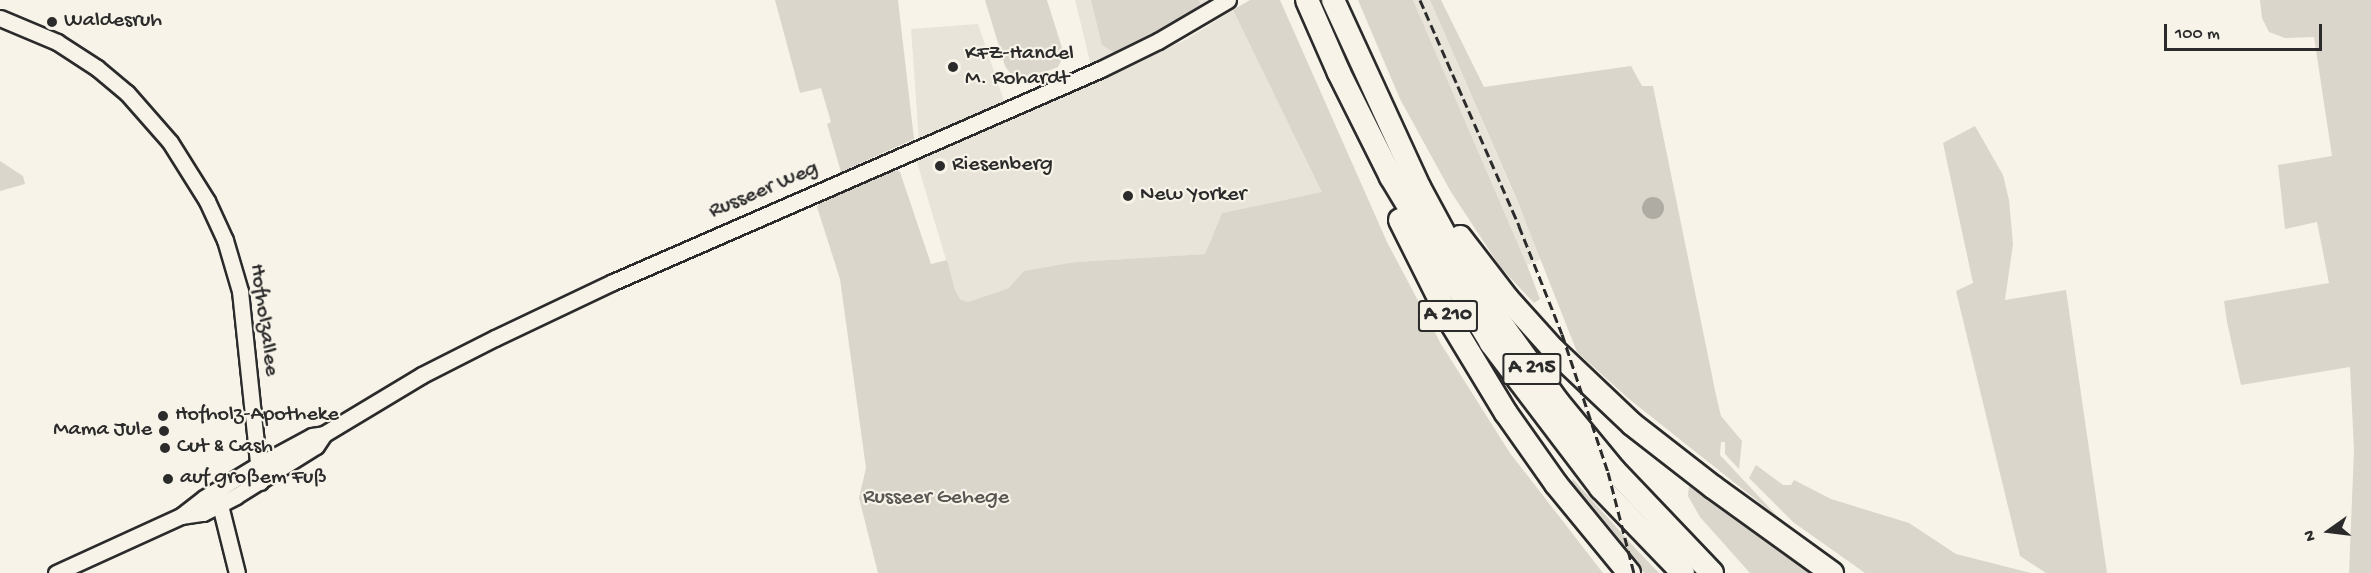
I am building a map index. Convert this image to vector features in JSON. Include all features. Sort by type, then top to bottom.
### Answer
[{"type":"highway","name":"A 215","points":[[1307,0],[1368,134],[1418,225],[1491,343],[1601,488],[1683,573]]},
{"type":"highway","name":"A 215","points":[[1333,0],[1393,136],[1459,261],[1521,354],[1614,470],[1712,573]]},
{"type":"highway","name":"A 210","points":[[1368,134],[1401,223],[1441,304],[1480,372],[1556,484],[1629,573]]},
{"type":"highway","name":"A 210","points":[[1393,136],[1475,258],[1553,349],[1656,444],[1832,573]]},
{"type":"street","name":"Russeer Weg","points":[[219,498],[258,465],[312,436],[324,434],[422,375],[566,304],[1101,69],[1158,41],[1228,0]]},
{"type":"street","name":"Hofholzallee","points":[[0,18],[57,42],[97,68],[127,93],[170,142],[207,201],[225,240],[240,291],[260,482]]},
{"type":"street","name":"Russeer Weg","points":[[219,498],[260,482],[316,447],[324,434]]},
{"type":"street","points":[[56,573],[219,498],[237,573]]},
{"type":"shaded area","points":[[1075,0],[1208,0],[1180,21],[1091,66]]},
{"type":"shaded area","points":[[1413,0],[1430,0],[1542,259],[1527,265]]},
{"type":"shaded area","points":[[1233,10],[1323,192],[1222,213],[1205,254],[1076,262],[1018,280],[1009,288],[968,302],[960,299],[955,290],[916,159],[1119,71],[1187,39]]},
{"type":"shaded area","name":"KFZ-Handel M. Rohardt","points":[[978,24],[1005,104],[919,141],[911,29]]},
{"type":"shaded area","points":[[1653,197],[1663,204],[1664,208],[1657,218],[1653,219],[1643,212],[1642,208],[1649,198]]},
{"type":"green space","points":[[775,0],[898,0],[914,139],[841,172],[827,124],[831,122],[821,88],[800,93]]},
{"type":"green space","points":[[985,0],[1047,0],[1062,48],[1062,59],[1058,67],[1026,79],[1012,76],[1005,66]]},
{"type":"green space","points":[[1091,0],[1199,0],[1200,6],[1180,21],[1116,54],[1102,45]]},
{"type":"green space","name":"Russeer Gehege","points":[[1250,0],[1280,0],[1387,242],[1441,344],[1510,453],[1603,573],[878,573],[859,498],[866,468],[840,279],[817,207],[821,200],[896,170],[900,172],[931,264],[947,260],[955,290],[960,299],[968,302],[1009,288],[1024,271],[1076,262],[1205,254],[1222,213],[1322,192],[1233,10]]},
{"type":"green space","points":[[1358,0],[1413,0],[1527,265],[1540,299],[1534,303],[1501,268],[1451,192],[1400,99]]},
{"type":"green space","points":[[1430,0],[1441,0],[1484,87],[1631,66],[1642,86],[1653,86],[1721,416],[1742,441],[1739,469],[1725,454],[1725,442],[1721,442],[1720,455],[1779,518],[1629,399],[1577,352],[1517,200]],"holes":[[[1655,197],[1660,200],[1663,210],[1656,218],[1642,205],[1645,201]]]},
{"type":"green space","points":[[2260,0],[2371,0],[2371,573],[2349,573],[2354,450],[2350,367],[2241,385],[2227,322],[2224,301],[2329,283],[2317,222],[2285,229],[2278,165],[2332,156],[2314,37],[2285,38],[2269,32],[2262,18]]},
{"type":"green space","points":[[1975,126],[2003,175],[2009,200],[2013,244],[2005,300],[2066,290],[2107,573],[2046,573],[2020,556],[1956,291],[1973,283],[1943,143]]},
{"type":"green space","points":[[0,161],[23,176],[25,184],[0,191]]},
{"type":"green space","points":[[1756,465],[1783,485],[1791,485],[1794,480],[1831,499],[1909,523],[1956,554],[2031,573],[1865,573],[1793,522],[1749,478]]},
{"type":"green space","points":[[1573,479],[1659,573],[1644,573],[1571,484]]},
{"type":"green space","points":[[1689,486],[1812,573],[1750,573],[1700,517],[1688,496]]},
{"type":"railway","points":[[1420,0],[1519,226],[1562,334],[1608,472],[1634,573]]},
{"type":"place","name":"Waldesruh","points":[[52,22]]},
{"type":"place","name":"KFZ-Handel M. Rohardt","points":[[953,67]]},
{"type":"place","name":"Riesenberg","points":[[940,166]]},
{"type":"place","name":"New Yorker","points":[[1128,196]]},
{"type":"place","name":"Hofholz-Apotheke","points":[[163,416]]},
{"type":"place","name":"Mama Jule","points":[[164,431]]},
{"type":"place","name":"Cut & Cash","points":[[165,448]]},
{"type":"place","name":"auf großem Fuß","points":[[168,479]]}]
